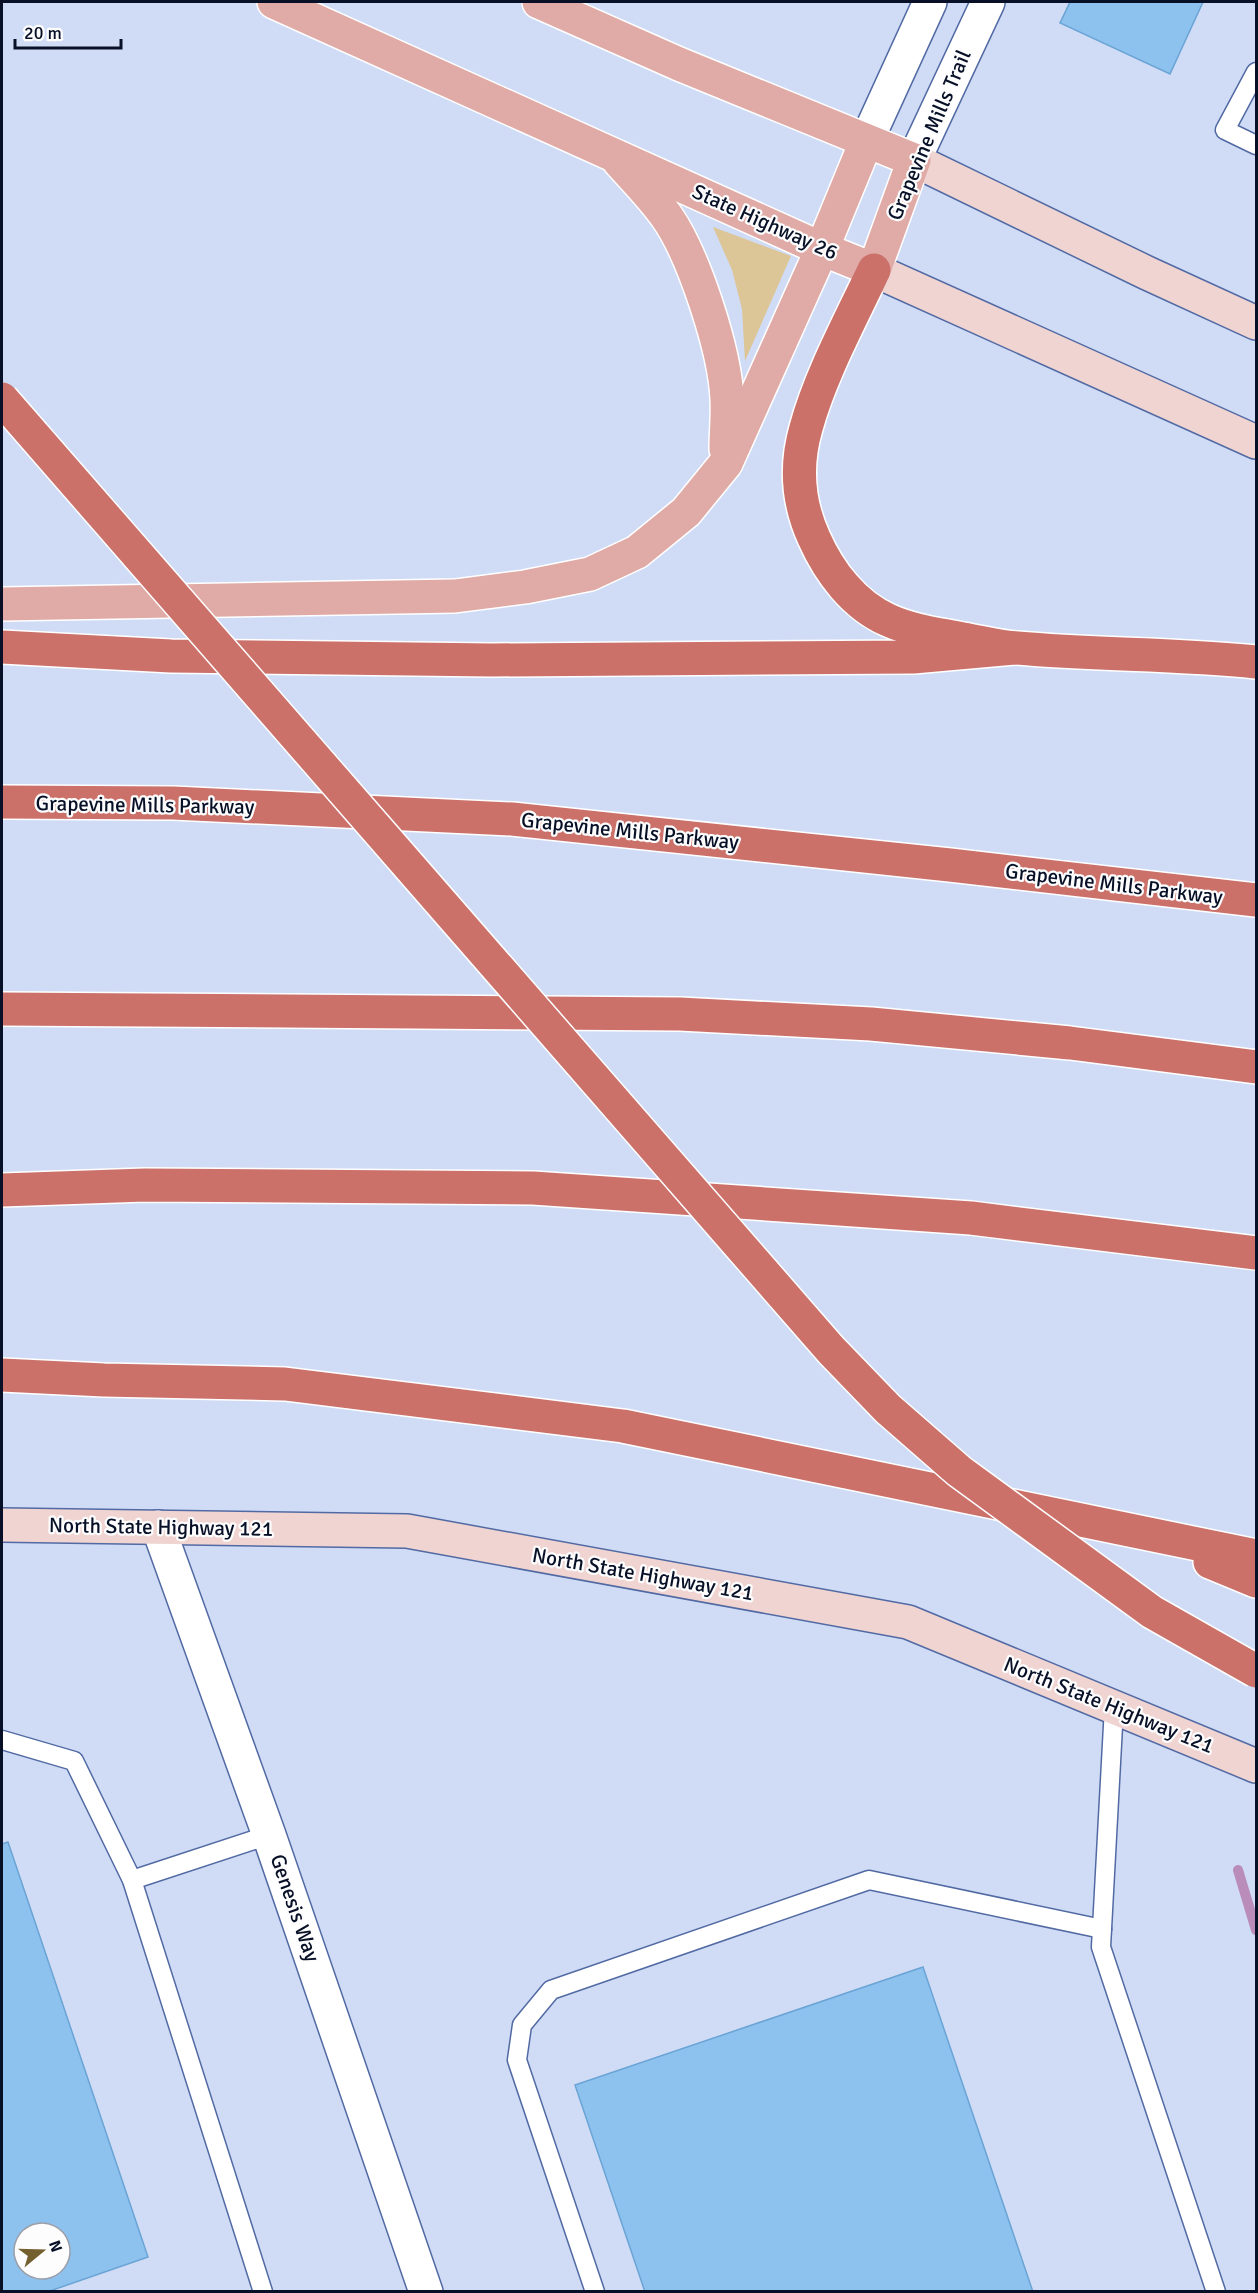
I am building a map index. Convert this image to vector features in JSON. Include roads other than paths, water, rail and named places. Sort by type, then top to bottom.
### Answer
[{"type":"highway","points":[[874,270],[816,399],[805,429],[800,458],[798,488],[806,521],[819,550],[838,581],[861,603],[887,620],[917,630],[1014,648],[1257,662]]},
{"type":"highway","points":[[2,399],[831,1350],[888,1409],[959,1471],[1152,1612],[1257,1671]]},
{"type":"highway","points":[[2,647],[171,656],[492,660],[913,657],[1014,648]]},
{"type":"highway","name":"Grapevine Mills Parkway","points":[[2,802],[173,803],[512,819],[1257,900]]},
{"type":"highway","points":[[2,1008],[680,1014],[895,1026],[1070,1042],[1257,1066]]},
{"type":"highway","points":[[2,1190],[145,1185],[533,1188],[971,1218],[1257,1253]]},
{"type":"highway","points":[[2,1375],[285,1384],[623,1426],[1257,1556]]},
{"type":"highway","points":[[1128,1528],[1257,1581]]},
{"type":"main road","name":"State Highway 26","points":[[274,2],[1257,442]]},
{"type":"main road","points":[[539,2],[679,64],[914,160],[1147,273],[1257,323]]},
{"type":"main road","points":[[2,604],[455,596],[525,587],[590,574],[637,552],[686,512],[726,463],[822,249],[866,142]]},
{"type":"main road","points":[[612,153],[667,217],[689,260],[705,303],[720,350],[728,398],[726,463]]},
{"type":"main road","name":"Grapevine Mills Trail","points":[[874,270],[914,160]]},
{"type":"main road","name":"North State Highway 121","points":[[2,1525],[407,1531],[908,1622],[1257,1766]]},
{"type":"street","points":[[866,142],[930,2]]},
{"type":"street","name":"Grapevine Mills Trail","points":[[914,160],[988,2]]},
{"type":"street","name":"Genesis Way","points":[[158,1527],[269,1834],[426,2292]]},
{"type":"lane","points":[[1257,72],[1225,130],[1257,145]]},
{"type":"lane","points":[[1114,1707],[1101,1947],[1216,2292]]},
{"type":"lane","points":[[2,1740],[74,1761],[132,1880],[263,2292]]},
{"type":"lane","points":[[132,1880],[269,1834]]},
{"type":"lane","points":[[595,2292],[517,2060],[522,2025],[551,1990],[869,1880],[1102,1929]]},
{"type":"waterway","points":[[1238,1870],[1256,1930]]}]
